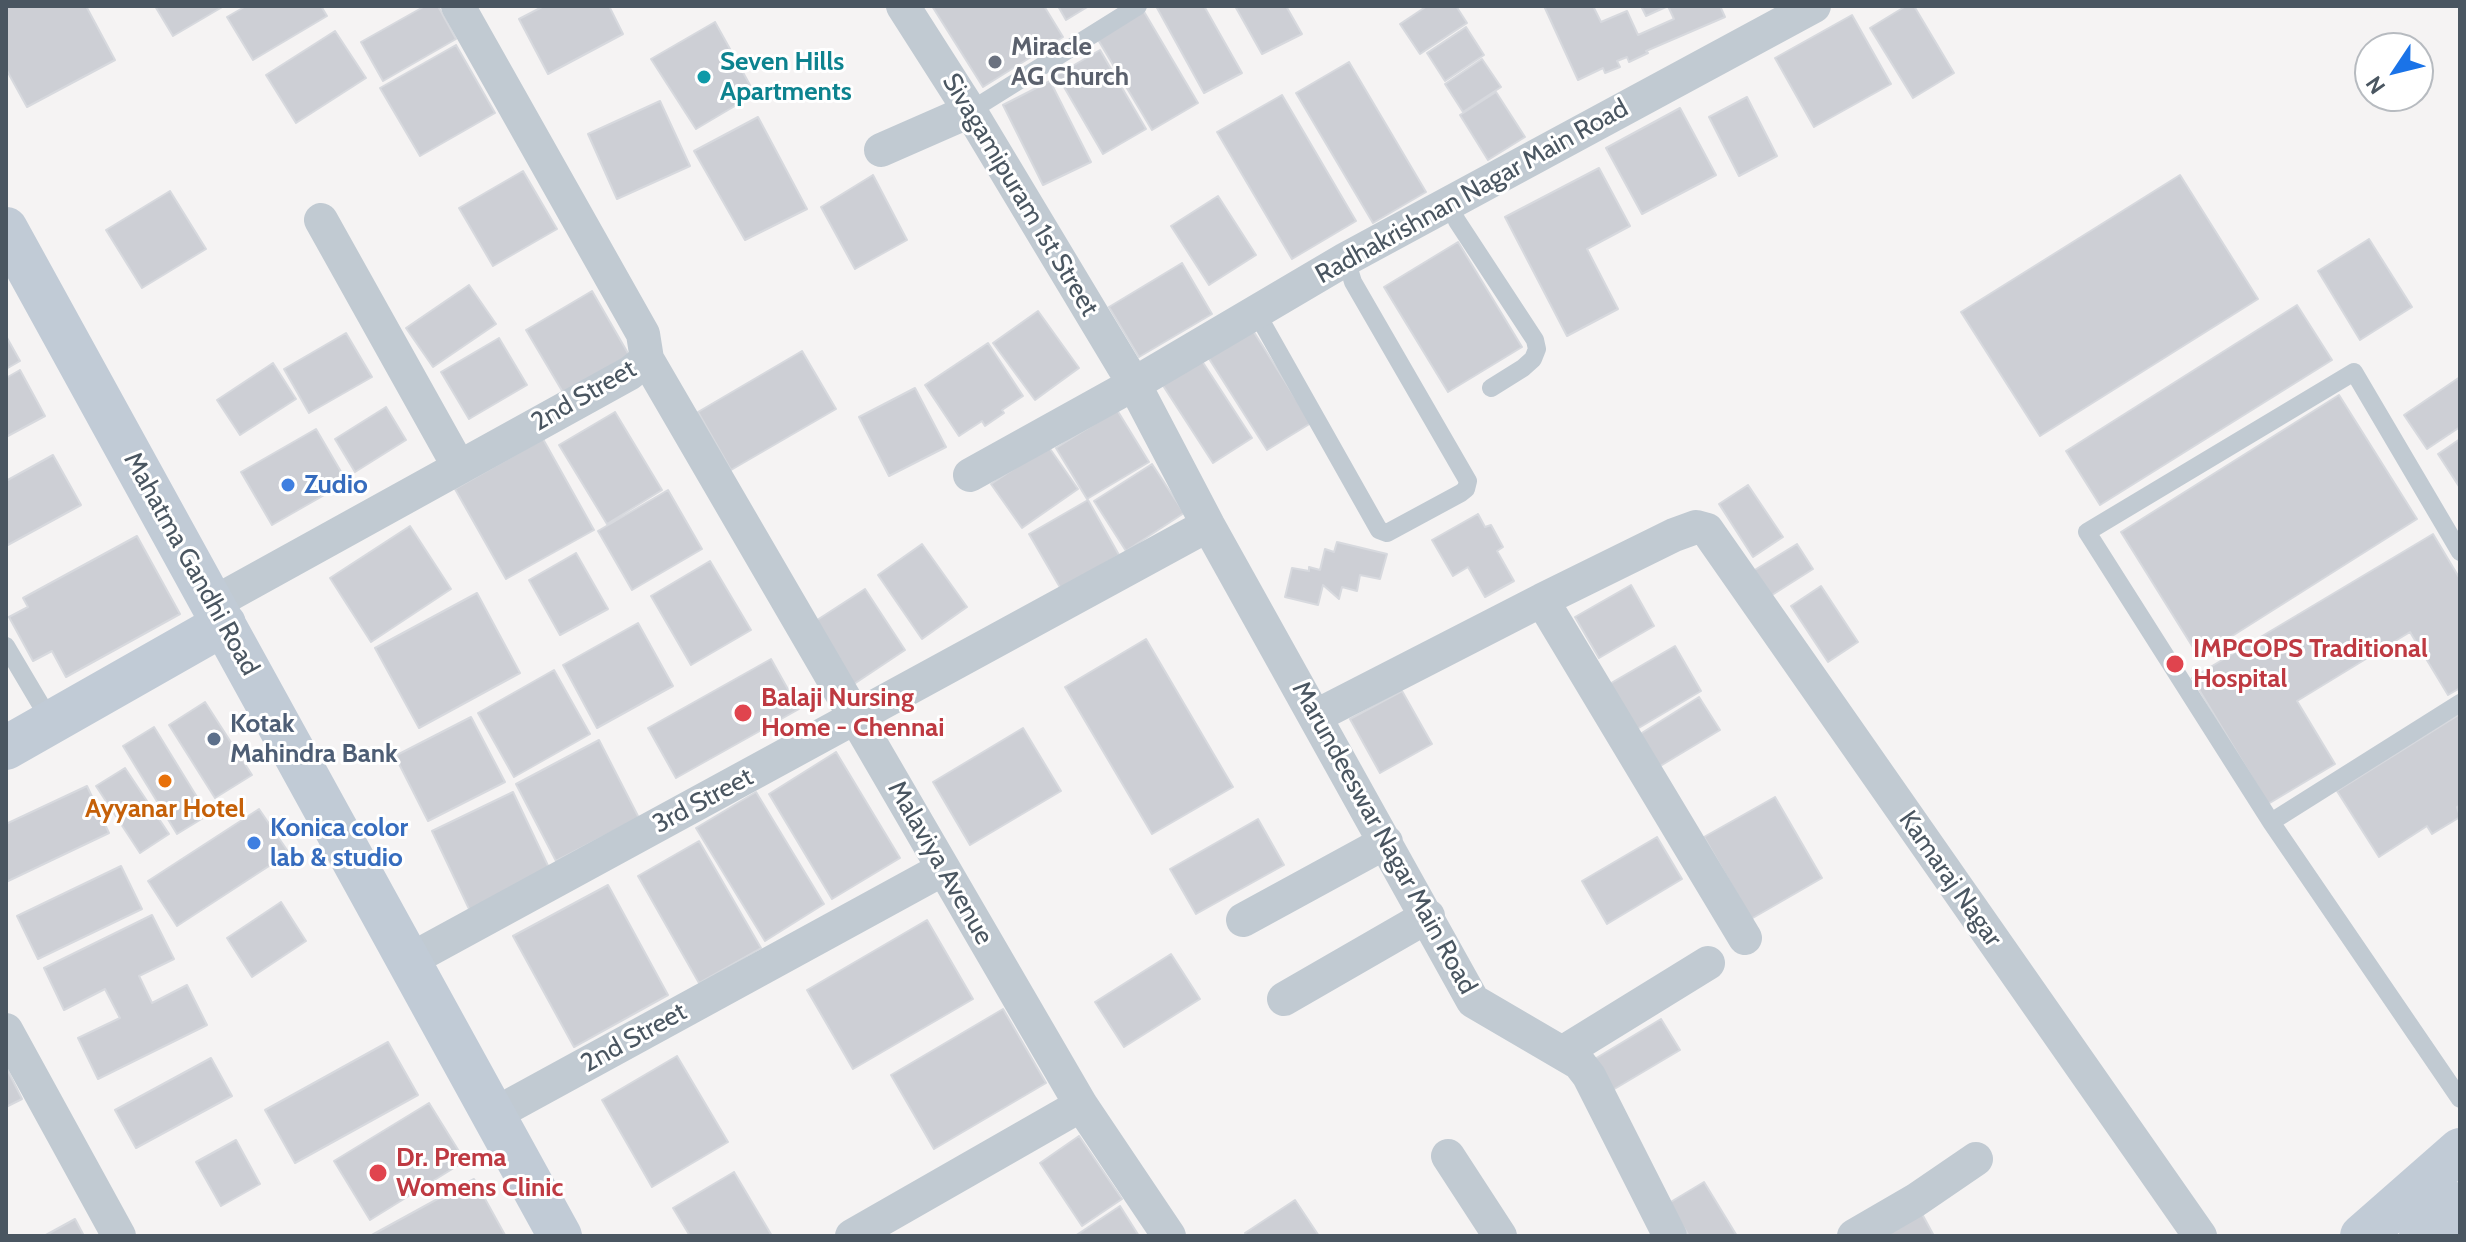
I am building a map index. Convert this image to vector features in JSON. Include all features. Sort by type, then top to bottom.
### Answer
[{"type":"main road","name":"Mahatma Gandhi Road","points":[[6,229],[560,1236]]},
{"type":"main road","points":[[6,748],[218,614]]},
{"type":"main road","points":[[2362,1236],[2460,1150]]},
{"type":"main road","points":[[2421,1236],[2460,1204]]},
{"type":"street","name":"2nd Street","points":[[218,614],[459,467],[630,373],[647,359],[643,334],[458,6]]},
{"type":"street","name":"Sivagamipuram 1st Street","points":[[903,6],[970,111],[1134,384],[1208,525]]},
{"type":"street","name":"Radhakrishnan Nagar Main Road","points":[[970,475],[1134,384],[1346,259],[1814,6]]},
{"type":"street","points":[[881,150],[970,111]]},
{"type":"street","points":[[321,220],[459,467]]},
{"type":"street","name":"Malaviya Avenue","points":[[647,359],[1081,1105],[1169,1236]]},
{"type":"street","name":"3rd Street","points":[[408,961],[1208,525]]},
{"type":"street","name":"Marundeeswar Nagar Main Road","points":[[1208,525],[1473,1001],[1579,1063],[1589,1076],[1670,1236]]},
{"type":"street","name":"Kamaraj Nagar","points":[[1542,600],[1674,535],[1696,527],[1707,530],[2200,1236]]},
{"type":"street","points":[[1316,716],[1542,600],[1745,938]]},
{"type":"street","points":[[1243,920],[1386,842]]},
{"type":"street","name":"2nd Street","points":[[493,1115],[943,869]]},
{"type":"street","points":[[1284,999],[1428,916]]},
{"type":"street","points":[[1562,1053],[1708,963]]},
{"type":"street","points":[[6,1030],[119,1236]]},
{"type":"street","points":[[852,1236],[1081,1105]]},
{"type":"street","points":[[1448,1156],[1500,1236]]},
{"type":"street","points":[[1854,1236],[1916,1200],[1976,1159]]},
{"type":"lane","points":[[970,111],[1138,6]]},
{"type":"lane","points":[[1449,204],[1535,340],[1537,349],[1533,359],[1491,388]]},
{"type":"lane","points":[[1256,312],[1379,530],[1387,533],[1461,493],[1468,481],[1353,282],[1346,259]]},
{"type":"lane","points":[[2460,552],[2354,372],[2087,532],[2271,822],[2460,1099]]},
{"type":"lane","points":[[6,646],[51,722]]},
{"type":"lane","points":[[2271,822],[2460,703]]},
{"type":"building","points":[[6,6],[86,6],[115,60],[27,107],[6,69]]},
{"type":"building","points":[[155,6],[224,6],[173,36]]},
{"type":"building","points":[[246,6],[321,6],[327,16],[253,60],[227,17]]},
{"type":"building","points":[[425,6],[438,6],[456,39],[383,81],[361,42]]},
{"type":"building","points":[[544,6],[609,6],[623,34],[548,74],[519,19]]},
{"type":"building","name":"Miracle AG Church","points":[[932,6],[1044,6],[1063,37],[983,87]]},
{"type":"building","points":[[1058,6],[1089,6],[1066,20]]},
{"type":"building","points":[[1156,6],[1204,6],[1242,73],[1204,93]]},
{"type":"building","points":[[1235,6],[1286,6],[1302,34],[1262,54]]},
{"type":"building","points":[[1427,6],[1456,6],[1467,23],[1420,54],[1400,24]]},
{"type":"building","points":[[1544,6],[1593,6],[1601,22],[1627,11],[1638,35],[1674,19],[1668,6],[1720,6],[1725,17],[1646,51],[1648,53],[1629,62],[1627,57],[1617,61],[1620,67],[1605,73],[1603,68],[1578,80]]},
{"type":"building","points":[[1641,6],[1668,6],[1646,16]]},
{"type":"building","points":[[1906,6],[1914,6],[1954,73],[1913,98],[1870,28]]},
{"type":"building","points":[[1143,10],[1198,103],[1152,130],[1097,38]]},
{"type":"building","points":[[1852,15],[1891,84],[1814,127],[1775,58]]},
{"type":"building","name":"Seven Hills Apartments","points":[[715,22],[755,94],[696,129],[651,59]]},
{"type":"building","points":[[1466,27],[1484,55],[1445,81],[1427,53]]},
{"type":"building","points":[[335,31],[366,78],[296,123],[266,75]]},
{"type":"building","points":[[456,45],[495,113],[420,156],[380,88]]},
{"type":"building","points":[[1100,50],[1146,129],[1103,154],[1057,75]]},
{"type":"building","points":[[1482,59],[1501,87],[1463,112],[1445,84]]},
{"type":"building","points":[[1349,62],[1426,192],[1373,223],[1296,93]]},
{"type":"building","points":[[1050,81],[1091,162],[1043,185],[1003,105]]},
{"type":"building","points":[[1496,92],[1525,137],[1488,160],[1460,115]]},
{"type":"building","points":[[1282,95],[1356,221],[1292,259],[1217,132]]},
{"type":"building","points":[[1747,97],[1777,156],[1739,176],[1709,117]]},
{"type":"building","points":[[660,101],[690,166],[617,199],[588,134]]},
{"type":"building","points":[[1680,108],[1716,175],[1642,214],[1606,148]]},
{"type":"building","points":[[758,117],[807,209],[745,240],[694,151]]},
{"type":"building","points":[[1599,168],[1630,226],[1587,249],[1618,309],[1567,336],[1505,217]]},
{"type":"building","points":[[523,171],[557,229],[493,266],[459,208]]},
{"type":"building","points":[[873,175],[907,240],[855,269],[821,207]]},
{"type":"building","points":[[2180,175],[2258,299],[2040,436],[1961,312]]},
{"type":"building","points":[[170,191],[206,249],[142,288],[106,230]]},
{"type":"building","points":[[1218,196],[1256,255],[1209,285],[1171,226]]},
{"type":"building","points":[[2369,239],[2412,307],[2360,340],[2318,271]]},
{"type":"building","points":[[1458,242],[1522,347],[1448,392],[1384,287]]},
{"type":"building","points":[[1182,263],[1212,314],[1139,357],[1109,307]]},
{"type":"building","points":[[469,285],[496,324],[433,367],[406,328]]},
{"type":"building","points":[[592,291],[629,355],[564,394],[526,330]]},
{"type":"building","points":[[2297,305],[2332,360],[2100,505],[2066,451]]},
{"type":"building","points":[[1038,311],[1079,368],[1035,400],[993,343]]},
{"type":"building","points":[[1252,329],[1311,423],[1267,450],[1208,357]]},
{"type":"building","points":[[346,333],[372,377],[309,413],[284,369]]},
{"type":"building","points":[[6,336],[20,361],[6,369]]},
{"type":"building","points":[[499,338],[527,385],[469,419],[441,372]]},
{"type":"building","points":[[988,343],[1023,396],[985,426],[982,421],[959,436],[925,385]]},
{"type":"building","points":[[802,351],[836,409],[731,470],[698,412]]},
{"type":"building","points":[[1200,358],[1252,438],[1213,463],[1162,384]]},
{"type":"building","points":[[273,363],[296,399],[240,435],[217,400]]},
{"type":"building","points":[[20,370],[45,416],[6,437],[6,378]]},
{"type":"building","points":[[2460,377],[2460,427],[2427,449],[2404,415]]},
{"type":"building","points":[[915,388],[946,447],[889,476],[859,417]]},
{"type":"building","points":[[2339,395],[2417,519],[2199,657],[2121,532]]},
{"type":"building","points":[[386,407],[406,440],[355,472],[335,439]]},
{"type":"building","points":[[1117,410],[1149,462],[1087,499],[1056,448]]},
{"type":"building","points":[[615,412],[662,490],[607,524],[559,445]]},
{"type":"building","points":[[316,429],[347,482],[272,525],[241,472]]},
{"type":"building","points":[[543,439],[594,530],[506,579],[455,489]]},
{"type":"building","points":[[2460,439],[2460,488],[2438,454]]},
{"type":"building","points":[[1048,446],[1078,489],[1022,528],[991,484]]},
{"type":"building","points":[[53,455],[81,505],[6,546],[6,481]]},
{"type":"building","points":[[1152,464],[1184,513],[1126,551],[1094,501]]},
{"type":"building","points":[[1748,485],[1783,537],[1753,557],[1719,504]]},
{"type":"building","points":[[668,490],[702,549],[632,590],[598,531]]},
{"type":"building","points":[[1088,500],[1119,555],[1061,589],[1029,534]]},
{"type":"building","points":[[1478,514],[1485,527],[1491,525],[1503,547],[1497,551],[1514,581],[1485,597],[1468,567],[1453,576],[1432,540]]},
{"type":"building","points":[[410,526],[451,589],[371,642],[330,578]]},
{"type":"building","points":[[2433,534],[2460,579],[2460,688],[2448,695],[2410,632],[2297,701],[2335,764],[2268,804],[2192,678]]},
{"type":"building","points":[[137,536],[180,614],[66,677],[52,651],[33,661],[9,617],[28,607],[23,598]]},
{"type":"building","points":[[1337,542],[1387,554],[1380,579],[1360,575],[1357,591],[1342,587],[1339,599],[1323,585],[1318,605],[1285,597],[1292,568],[1320,570],[1325,549],[1334,552]]},
{"type":"building","points":[[922,544],[967,607],[922,639],[878,575]]},
{"type":"building","points":[[1797,544],[1813,569],[1769,597],[1753,571]]},
{"type":"building","points":[[576,553],[608,609],[560,635],[529,580]]},
{"type":"building","points":[[710,561],[751,630],[691,665],[651,596]]},
{"type":"building","points":[[1631,585],[1654,626],[1599,658],[1575,617]]},
{"type":"building","points":[[1821,586],[1858,642],[1828,662],[1791,606]]},
{"type":"building","points":[[865,589],[905,650],[854,684],[814,622]]},
{"type":"building","points":[[477,593],[520,673],[419,728],[375,648]]},
{"type":"building","points":[[638,623],[673,686],[597,728],[563,665]]},
{"type":"building","points":[[1146,639],[1233,787],[1152,834],[1065,687]]},
{"type":"building","points":[[1675,646],[1701,691],[1632,732],[1606,686]]},
{"type":"building","points":[[771,659],[799,709],[676,778],[648,728]]},
{"type":"building","points":[[554,670],[590,734],[514,777],[478,713]]},
{"type":"building","points":[[1402,691],[1432,744],[1380,773],[1350,719]]},
{"type":"building","points":[[1699,697],[1720,730],[1657,768],[1637,736]]},
{"type":"building","points":[[205,702],[252,775],[215,798],[169,725]]},
{"type":"building","points":[[2460,714],[2460,805],[2457,807],[2460,817],[2432,834],[2427,826],[2379,857],[2337,791]]},
{"type":"building","points":[[471,717],[505,782],[428,821],[395,756]]},
{"type":"building","name":"Ayyanar Hotel","points":[[154,727],[208,815],[177,834],[123,746]]},
{"type":"building","points":[[1023,728],[1061,791],[970,845],[933,782]]},
{"type":"building","points":[[599,740],[639,818],[556,861],[516,784]]},
{"type":"building","points":[[836,752],[900,858],[832,899],[769,794]]},
{"type":"building","points":[[125,768],[169,834],[140,853],[96,786]]},
{"type":"building","points":[[87,786],[109,833],[6,882],[6,824]]},
{"type":"building","points":[[513,792],[551,872],[470,911],[432,831]]},
{"type":"building","points":[[756,792],[824,904],[765,941],[696,828]]},
{"type":"building","points":[[1775,797],[1822,878],[1751,919],[1704,837]]},
{"type":"building","points":[[259,809],[289,853],[177,926],[148,881]]},
{"type":"building","points":[[1258,819],[1284,865],[1196,914],[1170,869]]},
{"type":"building","points":[[1657,837],[1682,879],[1607,924],[1582,881]]},
{"type":"building","points":[[699,841],[761,948],[699,983],[638,876]]},
{"type":"building","points":[[121,866],[142,909],[38,959],[17,916]]},
{"type":"building","points":[[608,885],[668,995],[574,1047],[513,936]]},
{"type":"building","points":[[281,902],[306,941],[252,977],[227,938]]},
{"type":"building","points":[[152,915],[174,959],[139,976],[152,1003],[187,985],[207,1025],[98,1079],[78,1038],[120,1018],[105,989],[64,1010],[44,968]]},
{"type":"building","points":[[927,920],[973,999],[853,1069],[807,990]]},
{"type":"building","points":[[1171,954],[1200,999],[1124,1047],[1095,1002]]},
{"type":"building","points":[[1003,1009],[1046,1083],[934,1149],[891,1075]]},
{"type":"building","points":[[1661,1019],[1680,1050],[1611,1091],[1593,1060]]},
{"type":"building","points":[[388,1042],[418,1095],[295,1163],[265,1110]]},
{"type":"building","points":[[677,1056],[728,1142],[652,1187],[602,1100]]},
{"type":"building","points":[[211,1058],[232,1096],[136,1148],[115,1110]]},
{"type":"building","points":[[6,1067],[22,1099],[6,1107]]},
{"type":"building","points":[[429,1103],[465,1161],[370,1220],[334,1161]]},
{"type":"building","points":[[1079,1136],[1122,1199],[1082,1226],[1040,1163]]},
{"type":"building","points":[[236,1140],[260,1184],[221,1206],[196,1162]]},
{"type":"building","points":[[734,1172],[772,1236],[690,1236],[673,1208]]},
{"type":"building","points":[[474,1179],[505,1235],[370,1236]]},
{"type":"building","points":[[1704,1182],[1737,1236],[1689,1236],[1669,1203]]},
{"type":"building","points":[[1295,1200],[1319,1236],[1247,1236],[1245,1233]]},
{"type":"building","points":[[1120,1206],[1139,1236],[1075,1236]]},
{"type":"building","points":[[1921,1212],[1934,1236],[1878,1236]]},
{"type":"building","points":[[75,1219],[84,1236],[44,1236]]},
{"type":"place","name":"Miracle AG Church","points":[[995,62]]},
{"type":"place","name":"Seven Hills Apartments","points":[[704,77]]},
{"type":"place","name":"Zudio","points":[[288,485]]},
{"type":"place","name":"IMPCOPS Traditional Hospital","points":[[2175,664]]},
{"type":"place","name":"Balaji Nursing Home - Chennai","points":[[743,713]]},
{"type":"place","name":"Kotak Mahindra Bank","points":[[214,739]]},
{"type":"place","name":"Ayyanar Hotel","points":[[165,781]]},
{"type":"place","name":"Konica color lab & studio","points":[[254,843]]},
{"type":"place","name":"Dr. Prema Womens Clinic","points":[[378,1173]]}]
